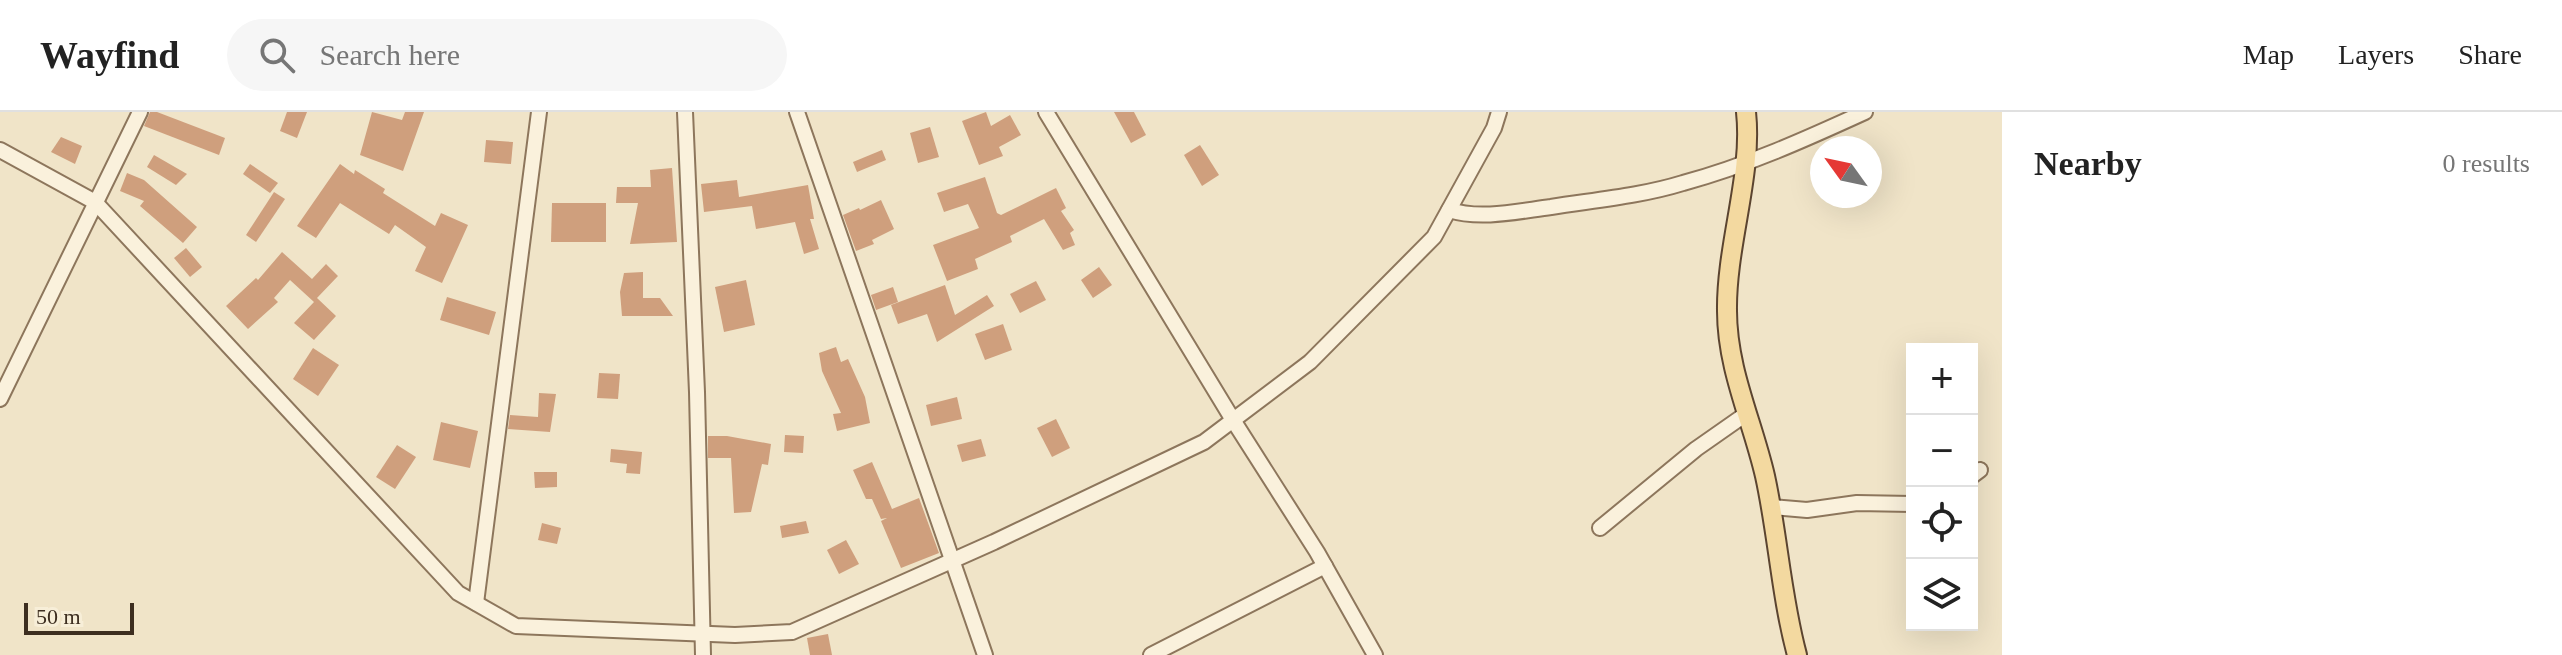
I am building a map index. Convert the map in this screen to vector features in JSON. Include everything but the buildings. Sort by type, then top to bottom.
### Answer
[{"type":"main road","points":[[1746,112],[1745,162],[1728,267],[1727,344],[1771,507],[1782,585],[1797,655]]},
{"type":"street","points":[[0,399],[140,112]]},
{"type":"street","points":[[476,603],[539,112]]},
{"type":"street","points":[[685,112],[697,392],[703,655]]},
{"type":"street","points":[[797,112],[985,655]]},
{"type":"street","points":[[1046,112],[1325,566],[1375,655]]},
{"type":"street","points":[[0,150],[95,202],[458,593],[516,626],[703,633],[792,632],[952,561],[1204,442],[1310,362],[1434,237],[1494,128],[1499,112]]},
{"type":"street","points":[[1449,210],[1463,214],[1513,212],[1682,184],[1807,139],[1865,112]]},
{"type":"street","points":[[1600,528],[1696,449],[1746,414]]},
{"type":"street","points":[[1771,507],[1807,510],[1857,503],[1906,504]]},
{"type":"street","points":[[1151,655],[1325,566]]}]
